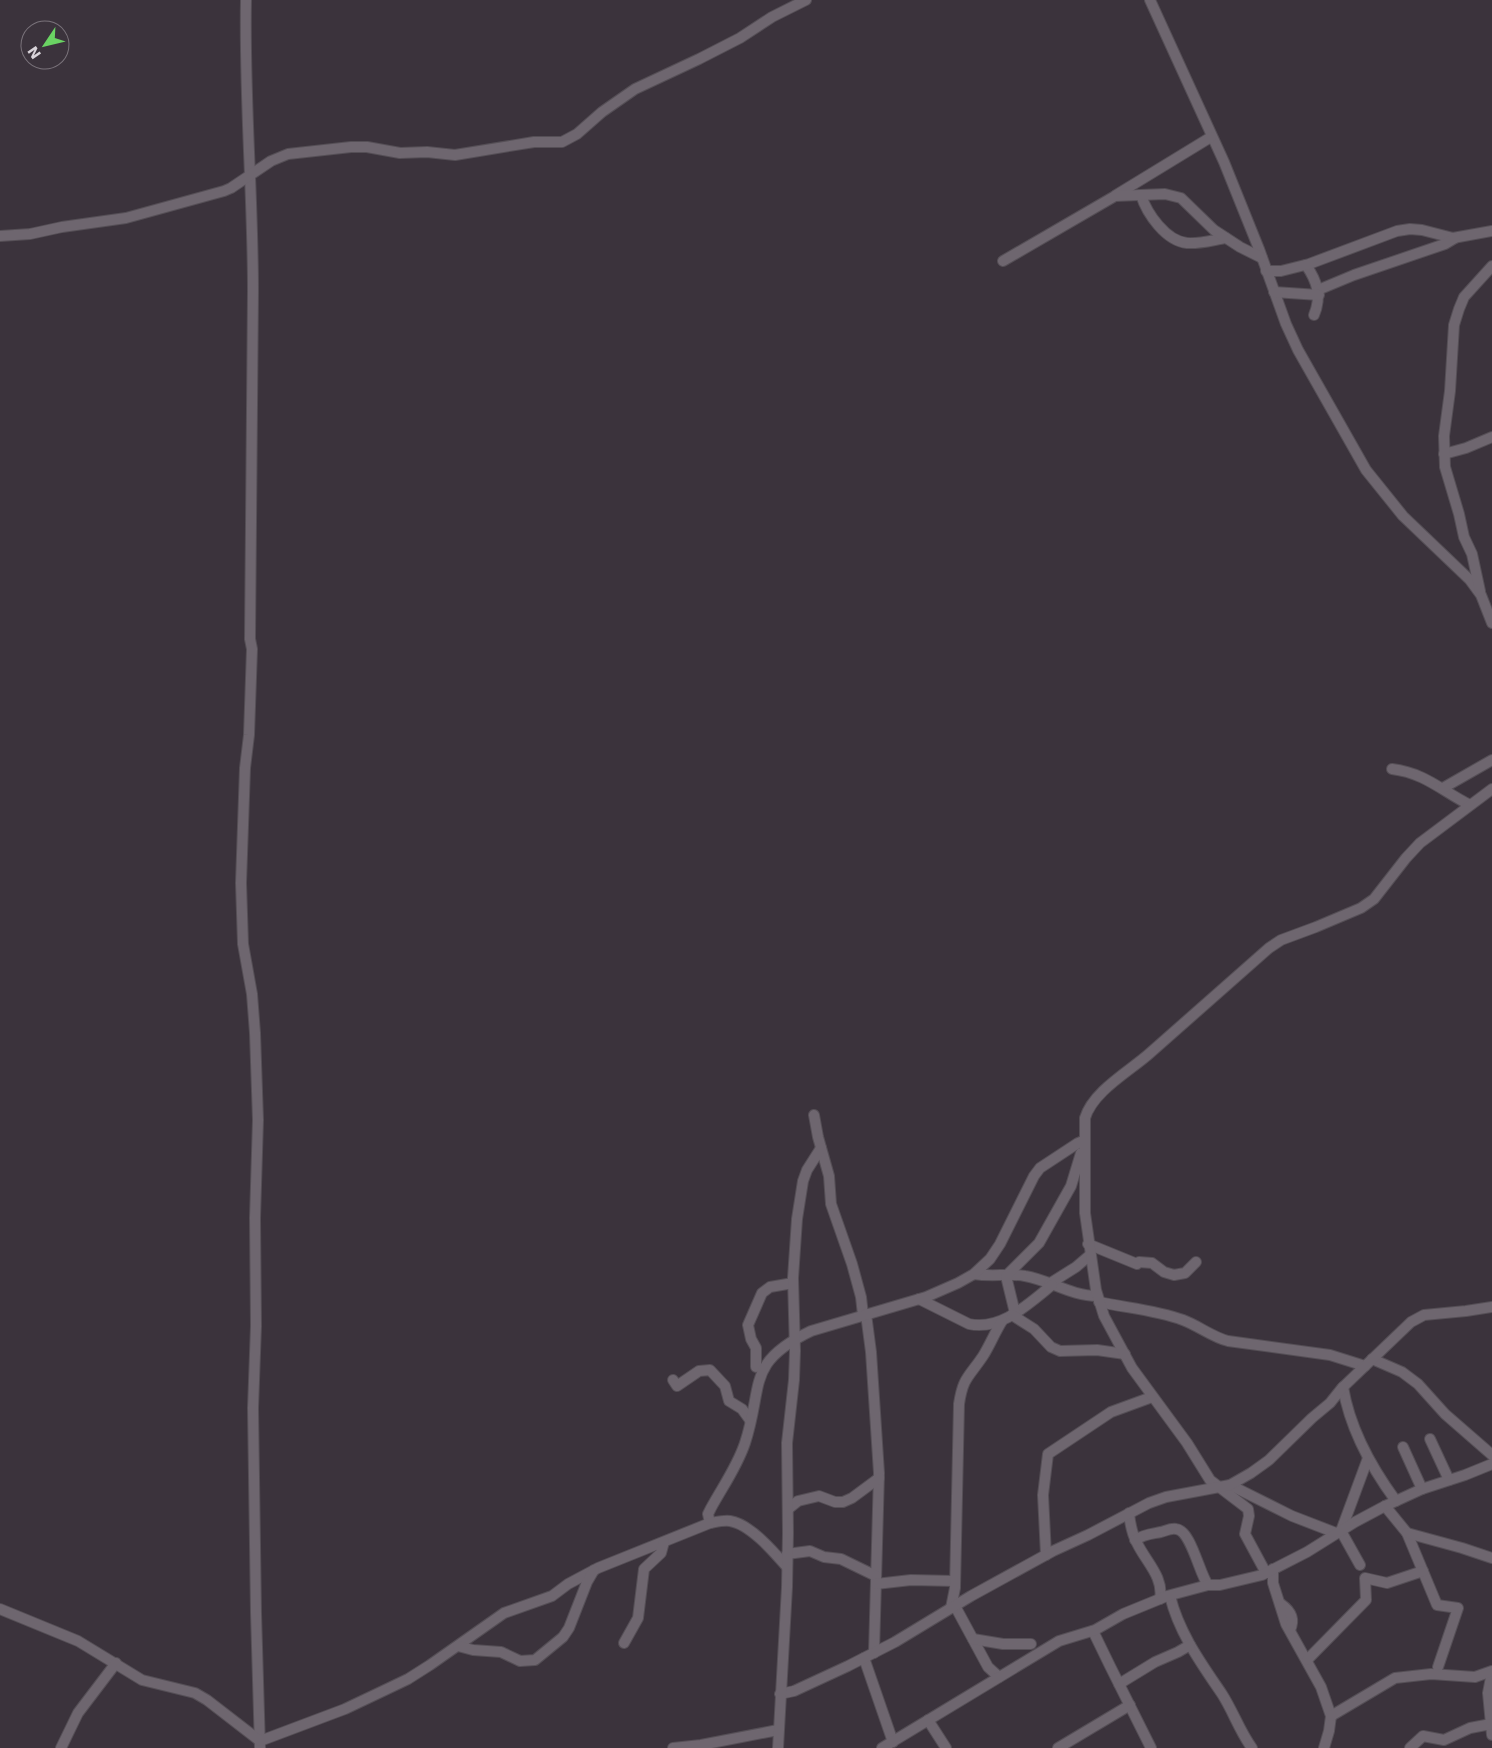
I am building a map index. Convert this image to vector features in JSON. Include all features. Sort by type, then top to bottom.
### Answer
[{"type":"street","points":[[246,0],[253,290],[250,494],[252,532],[250,557],[250,639],[252,649],[241,883],[243,944],[252,994],[255,1033],[258,1120],[255,1218],[256,1326],[253,1408],[260,1744]]},
{"type":"street","points":[[0,236],[30,234],[62,227],[126,218],[224,191],[271,161],[288,154],[351,146],[400,153],[427,152],[454,155],[534,142],[562,142],[577,134],[602,112],[635,88],[740,38],[772,17],[806,0]]},
{"type":"street","points":[[1150,0],[1224,162],[1293,340],[1348,440],[1366,470],[1402,516],[1451,560],[1481,595]]},
{"type":"street","points":[[1003,261],[1211,137]]},
{"type":"street","points":[[1114,196],[1165,194],[1181,198],[1214,230],[1240,247],[1262,258]]},
{"type":"street","points":[[1141,195],[1150,216],[1160,227],[1181,242],[1198,243],[1226,238]]},
{"type":"street","points":[[1266,271],[1281,271],[1306,265],[1397,231],[1422,230],[1456,238]]},
{"type":"street","points":[[1274,292],[1318,292],[1354,275],[1445,244],[1456,238],[1492,231]]},
{"type":"street","points":[[1240,247],[1254,236]]},
{"type":"street","points":[[1306,265],[1318,292],[1318,303],[1314,315]]},
{"type":"street","points":[[1492,266],[1464,297],[1454,325],[1444,454],[1449,482],[1464,537],[1472,554],[1481,595],[1492,623]]},
{"type":"street","points":[[1444,454],[1466,448],[1492,437]]},
{"type":"street","points":[[1443,788],[1492,760]]},
{"type":"street","points":[[1392,769],[1419,775],[1470,805]]},
{"type":"street","points":[[1324,1748],[1330,1731],[1330,1716],[1321,1687],[1290,1630],[1293,1623],[1291,1616],[1281,1603],[1270,1571],[1245,1534],[1249,1516],[1248,1509],[1210,1480],[1187,1443],[1132,1368],[1104,1316],[1098,1299],[1088,1244],[1085,1213],[1085,1118],[1091,1104],[1106,1089],[1269,948],[1282,940],[1361,908],[1374,900],[1410,852],[1492,790]]},
{"type":"street","points":[[814,1115],[829,1176],[831,1204],[852,1264],[865,1315],[874,1393],[879,1478],[874,1653]]},
{"type":"street","points":[[710,1522],[708,1514],[733,1471],[745,1442],[762,1370],[776,1353],[795,1339],[811,1331],[919,1299],[958,1283],[974,1274],[990,1259],[1000,1244],[1029,1184],[1037,1172],[1078,1142],[1085,1140]]},
{"type":"street","points":[[1006,1276],[1039,1243],[1071,1186],[1085,1140]]},
{"type":"street","points":[[778,1748],[787,1567],[787,1443],[794,1380],[793,1283],[799,1199],[807,1170],[821,1148]]},
{"type":"street","points":[[1088,1244],[1137,1264],[1139,1262],[1152,1264],[1174,1276],[1185,1273],[1196,1262]]},
{"type":"street","points":[[919,1299],[969,1324],[978,1326],[992,1325],[1013,1314],[1090,1255]]},
{"type":"street","points":[[974,1274],[985,1276],[1028,1276],[1073,1293],[1167,1315],[1194,1324],[1218,1339],[1330,1355],[1402,1372],[1418,1384],[1445,1414],[1492,1455]]},
{"type":"street","points":[[1006,1276],[1013,1314],[1034,1330],[1052,1348],[1060,1350],[1097,1350],[1125,1354]]},
{"type":"street","points":[[756,1367],[756,1348],[748,1326],[762,1293],[770,1287],[793,1283]]},
{"type":"street","points":[[780,1694],[794,1691],[874,1653],[1046,1555],[1149,1503],[1166,1497],[1230,1485],[1269,1460],[1330,1403],[1343,1387],[1411,1322],[1424,1315],[1492,1307]]},
{"type":"street","points":[[1000,1677],[988,1667],[953,1607],[961,1390],[968,1374],[984,1355],[1002,1321]]},
{"type":"street","points":[[673,1380],[677,1386],[699,1371],[710,1370],[724,1386],[729,1401],[742,1409],[750,1420]]},
{"type":"street","points":[[1343,1387],[1349,1414],[1368,1458],[1396,1501]]},
{"type":"street","points":[[1046,1555],[1043,1495],[1048,1454],[1110,1412],[1152,1396]]},
{"type":"street","points":[[1430,1438],[1450,1480]]},
{"type":"street","points":[[1403,1447],[1422,1489]]},
{"type":"street","points":[[1338,1532],[1368,1458]]},
{"type":"street","points":[[882,1748],[1059,1641],[1093,1631],[1123,1614],[1165,1598],[1208,1585],[1233,1583],[1270,1571],[1317,1547],[1338,1532],[1385,1506],[1422,1489],[1492,1464]]},
{"type":"street","points":[[788,1509],[798,1501],[819,1496],[835,1502],[843,1502],[852,1498],[879,1478]]},
{"type":"street","points":[[1230,1485],[1292,1516],[1338,1532],[1360,1565]]},
{"type":"street","points":[[1385,1506],[1408,1533],[1437,1605],[1458,1608],[1438,1667]]},
{"type":"street","points":[[1128,1513],[1135,1540],[1160,1582],[1165,1598],[1175,1613],[1197,1658],[1222,1695],[1252,1748]]},
{"type":"street","points":[[260,1744],[336,1713],[408,1679],[504,1613],[552,1596],[595,1570],[710,1522],[730,1521],[740,1525],[764,1542],[787,1567]]},
{"type":"street","points":[[1135,1540],[1154,1532],[1180,1530],[1190,1540],[1199,1568],[1208,1585]]},
{"type":"street","points":[[1408,1533],[1492,1558]]},
{"type":"street","points":[[624,1643],[638,1618],[644,1569],[661,1553],[664,1542]]},
{"type":"street","points":[[787,1554],[810,1551],[824,1557],[841,1559],[876,1580],[955,1581]]},
{"type":"street","points":[[458,1646],[474,1650],[500,1652],[520,1661],[535,1660],[563,1637],[569,1628],[587,1582],[595,1570]]},
{"type":"street","points":[[1307,1660],[1366,1600],[1365,1578],[1387,1583],[1423,1571]]},
{"type":"street","points":[[0,1609],[78,1641],[142,1680],[195,1693],[208,1700],[260,1744]]},
{"type":"street","points":[[1093,1631],[1151,1748]]},
{"type":"street","points":[[973,1639],[1003,1644],[1030,1644]]},
{"type":"street","points":[[1119,1684],[1155,1662],[1190,1645]]},
{"type":"street","points":[[864,1658],[893,1742]]},
{"type":"street","points":[[61,1748],[82,1708],[116,1663]]},
{"type":"street","points":[[1330,1716],[1395,1678],[1431,1674],[1475,1677],[1492,1672],[1488,1693],[1492,1735]]},
{"type":"street","points":[[1058,1748],[1130,1705]]},
{"type":"street","points":[[928,1720],[946,1748]]},
{"type":"street","points":[[1410,1748],[1423,1736],[1444,1740],[1470,1728],[1491,1724]]},
{"type":"street","points":[[672,1748],[702,1745],[778,1730]]}]
